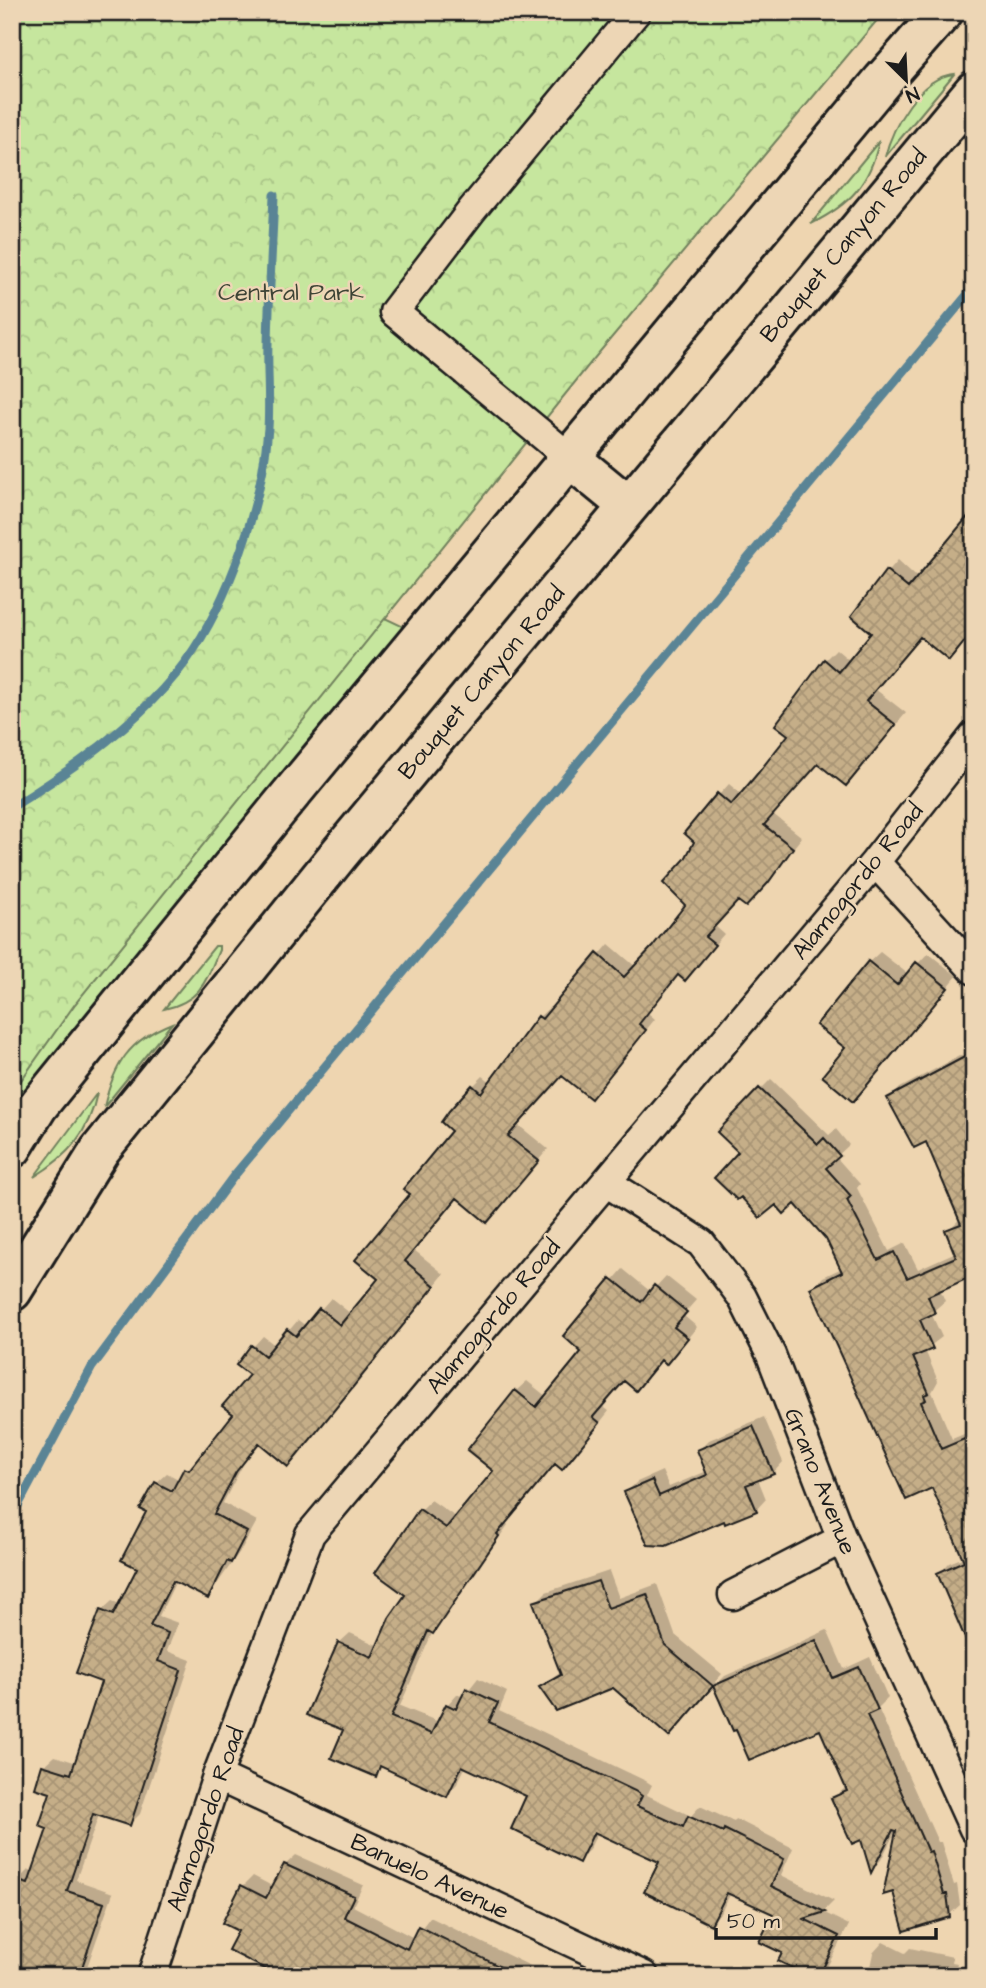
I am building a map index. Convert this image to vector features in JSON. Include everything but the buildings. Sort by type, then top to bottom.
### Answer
[{"type":"main road","points":[[12,1148],[38,1106],[281,806],[883,80],[943,12]]},
{"type":"main road","name":"Bouquet Canyon Road","points":[[12,1291],[100,1150],[339,854],[627,505],[974,91]]},
{"type":"main road","points":[[570,458],[627,505]]},
{"type":"street","points":[[570,458],[394,312],[472,210],[636,12]]},
{"type":"street","name":"Alamogordo Road","points":[[152,1976],[217,1776],[310,1534],[875,862],[974,736]]},
{"type":"street","points":[[875,862],[974,970]]},
{"type":"street","name":"Grano Avenue","points":[[607,1182],[701,1243],[742,1297],[771,1355],[842,1539],[974,1829]]},
{"type":"street","points":[[733,1595],[842,1539]]},
{"type":"street","name":"Banuelo Avenue","points":[[217,1776],[644,1976]]},
{"type":"green space","name":"Central Park","points":[[12,12],[884,12],[592,361],[75,1004],[12,1093]]},
{"type":"green space","points":[[954,74],[885,157],[894,132],[909,106],[929,84]]},
{"type":"green space","points":[[879,141],[870,169],[856,192],[836,209],[811,224]]},
{"type":"green space","points":[[324,589],[404,627],[131,960],[12,1111],[12,925]]},
{"type":"green space","points":[[215,946],[219,946],[219,950],[200,988],[186,1001],[164,1009]]},
{"type":"green space","points":[[172,1023],[104,1107],[113,1078],[126,1055],[145,1037]]},
{"type":"green space","points":[[97,1093],[83,1132],[67,1152],[34,1177]]},
{"type":"waterway","points":[[12,807],[106,742],[169,683],[202,637],[230,580],[251,518],[265,457],[269,418],[268,344],[274,195]]},
{"type":"waterway","points":[[12,1517],[92,1367],[233,1177],[974,287]]}]
